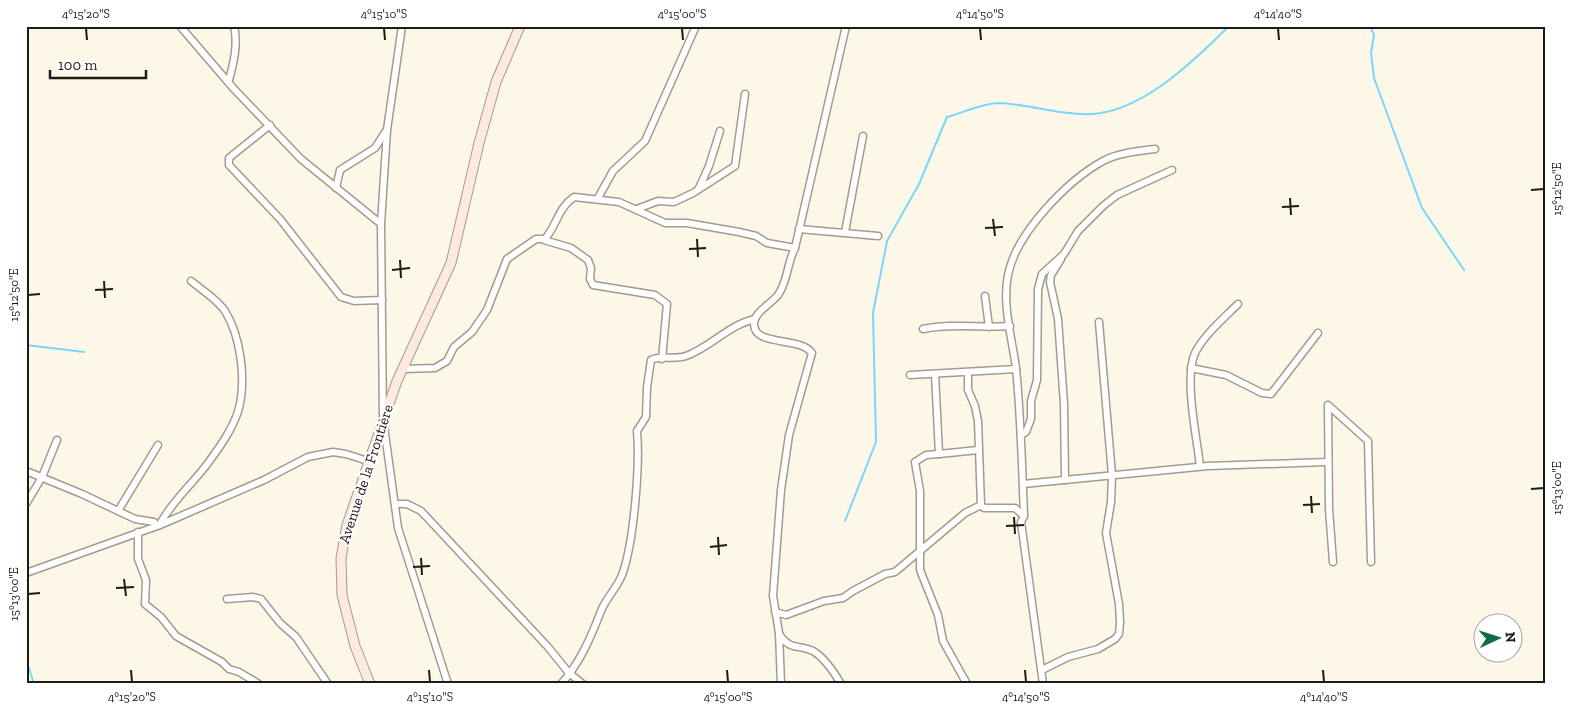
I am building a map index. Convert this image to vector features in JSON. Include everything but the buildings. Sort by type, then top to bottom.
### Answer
[{"type":"street","points":[[180,26],[240,95],[301,158],[381,224]]},
{"type":"street","points":[[228,80],[234,60],[236,36],[234,26]]},
{"type":"street","points":[[402,26],[387,130],[381,224],[383,419],[403,546],[429,619],[448,684]]},
{"type":"street","name":"Avenue de la Frontière","points":[[370,684],[348,624],[340,573],[346,526],[397,381],[451,263],[479,143],[496,82],[520,26]]},
{"type":"street","points":[[598,198],[613,171],[645,141],[696,26]]},
{"type":"street","points":[[561,684],[587,646],[607,599],[624,569],[637,479],[639,447],[637,431],[646,418],[647,387],[651,360],[684,357],[696,352],[739,323],[755,318],[780,291],[796,248],[846,26]]},
{"type":"street","points":[[637,209],[658,201],[674,202],[698,190],[735,166],[746,94]]},
{"type":"street","points":[[270,125],[238,149],[229,158],[229,165],[280,219],[341,298],[354,302],[382,300]]},
{"type":"street","points":[[336,188],[340,170],[375,148],[387,130]]},
{"type":"street","points":[[698,190],[709,166],[720,131]]},
{"type":"street","points":[[845,232],[863,136]]},
{"type":"street","points":[[1043,684],[1028,585],[1021,522],[1024,516],[1021,435],[1016,369],[1006,296],[1008,276],[1016,249],[1032,227],[1068,188],[1104,161],[1155,149]]},
{"type":"street","points":[[1065,480],[1064,404],[1058,319],[1050,282],[1051,275],[1078,230],[1103,206],[1117,196],[1172,170]]},
{"type":"street","points":[[544,240],[554,226],[558,213],[567,201],[574,197],[598,198],[619,202],[665,223],[693,223],[756,236],[767,243],[796,248]]},
{"type":"street","points":[[799,229],[878,236]]},
{"type":"street","points":[[402,370],[429,369],[447,361],[454,347],[472,332],[487,310],[507,259],[536,239],[571,248],[588,260],[591,268],[590,279],[592,285],[654,295],[667,304],[662,359]]},
{"type":"street","points":[[1021,435],[1026,432],[1030,419],[1031,401],[1037,380],[1038,289],[1042,274],[1064,254]]},
{"type":"street","points":[[158,525],[205,466],[225,436],[238,410],[242,393],[239,356],[230,322],[222,307],[191,281]]},
{"type":"street","points":[[985,296],[990,327]]},
{"type":"street","points":[[1200,466],[1191,368],[1196,352],[1205,338],[1238,304]]},
{"type":"street","points":[[755,318],[754,329],[763,338],[801,344],[808,347],[812,353],[789,435],[781,490],[774,596],[779,633],[780,684]]},
{"type":"street","points":[[1042,670],[1068,656],[1098,649],[1115,640],[1119,634],[1119,604],[1106,533],[1111,502],[1112,475],[1099,322]]},
{"type":"street","points":[[923,329],[950,324],[990,327],[1010,326]]},
{"type":"street","points":[[1191,368],[1226,375],[1262,393],[1271,394],[1318,333]]},
{"type":"street","points":[[910,375],[1016,369]]},
{"type":"street","points":[[968,373],[968,390],[975,406],[978,421],[981,505]]},
{"type":"street","points":[[935,374],[939,454]]},
{"type":"street","points":[[1333,562],[1328,462],[1327,407],[1330,405],[1368,441],[1371,562]]},
{"type":"street","points":[[26,504],[42,477],[57,440]]},
{"type":"street","points":[[118,511],[158,445]]},
{"type":"street","points":[[967,684],[943,641],[938,615],[920,570],[920,491],[915,462],[926,455],[978,450]]},
{"type":"street","points":[[27,571],[158,525],[264,480],[308,456],[333,452],[368,461]]},
{"type":"street","points":[[1023,484],[1200,466],[1328,462]]},
{"type":"street","points":[[26,471],[135,519],[154,522],[158,525]]},
{"type":"street","points":[[395,504],[407,504],[421,511],[548,647],[568,673],[583,684]]},
{"type":"street","points":[[775,612],[786,615],[824,601],[843,598],[885,574],[895,572],[965,513],[981,505]]},
{"type":"street","points":[[981,505],[984,508],[1014,508],[1024,516]]},
{"type":"street","points":[[138,532],[138,559],[146,580],[145,604],[161,617],[176,636],[222,662],[229,669],[239,672],[259,684]]},
{"type":"street","points":[[228,599],[253,597],[261,599],[280,623],[296,637],[328,684]]},
{"type":"street","points":[[779,633],[790,646],[808,649],[820,655],[840,684]]},
{"type":"waterway","points":[[845,521],[876,442],[873,313],[887,241],[919,184],[947,117],[993,103],[1082,114],[1102,113],[1123,107],[1143,97],[1181,71],[1229,26]]},
{"type":"waterway","points":[[1370,26],[1374,35],[1371,53],[1374,78],[1422,208],[1464,270]]},
{"type":"waterway","points":[[26,345],[84,352]]},
{"type":"waterway","points":[[26,668],[29,668],[34,684]]}]
